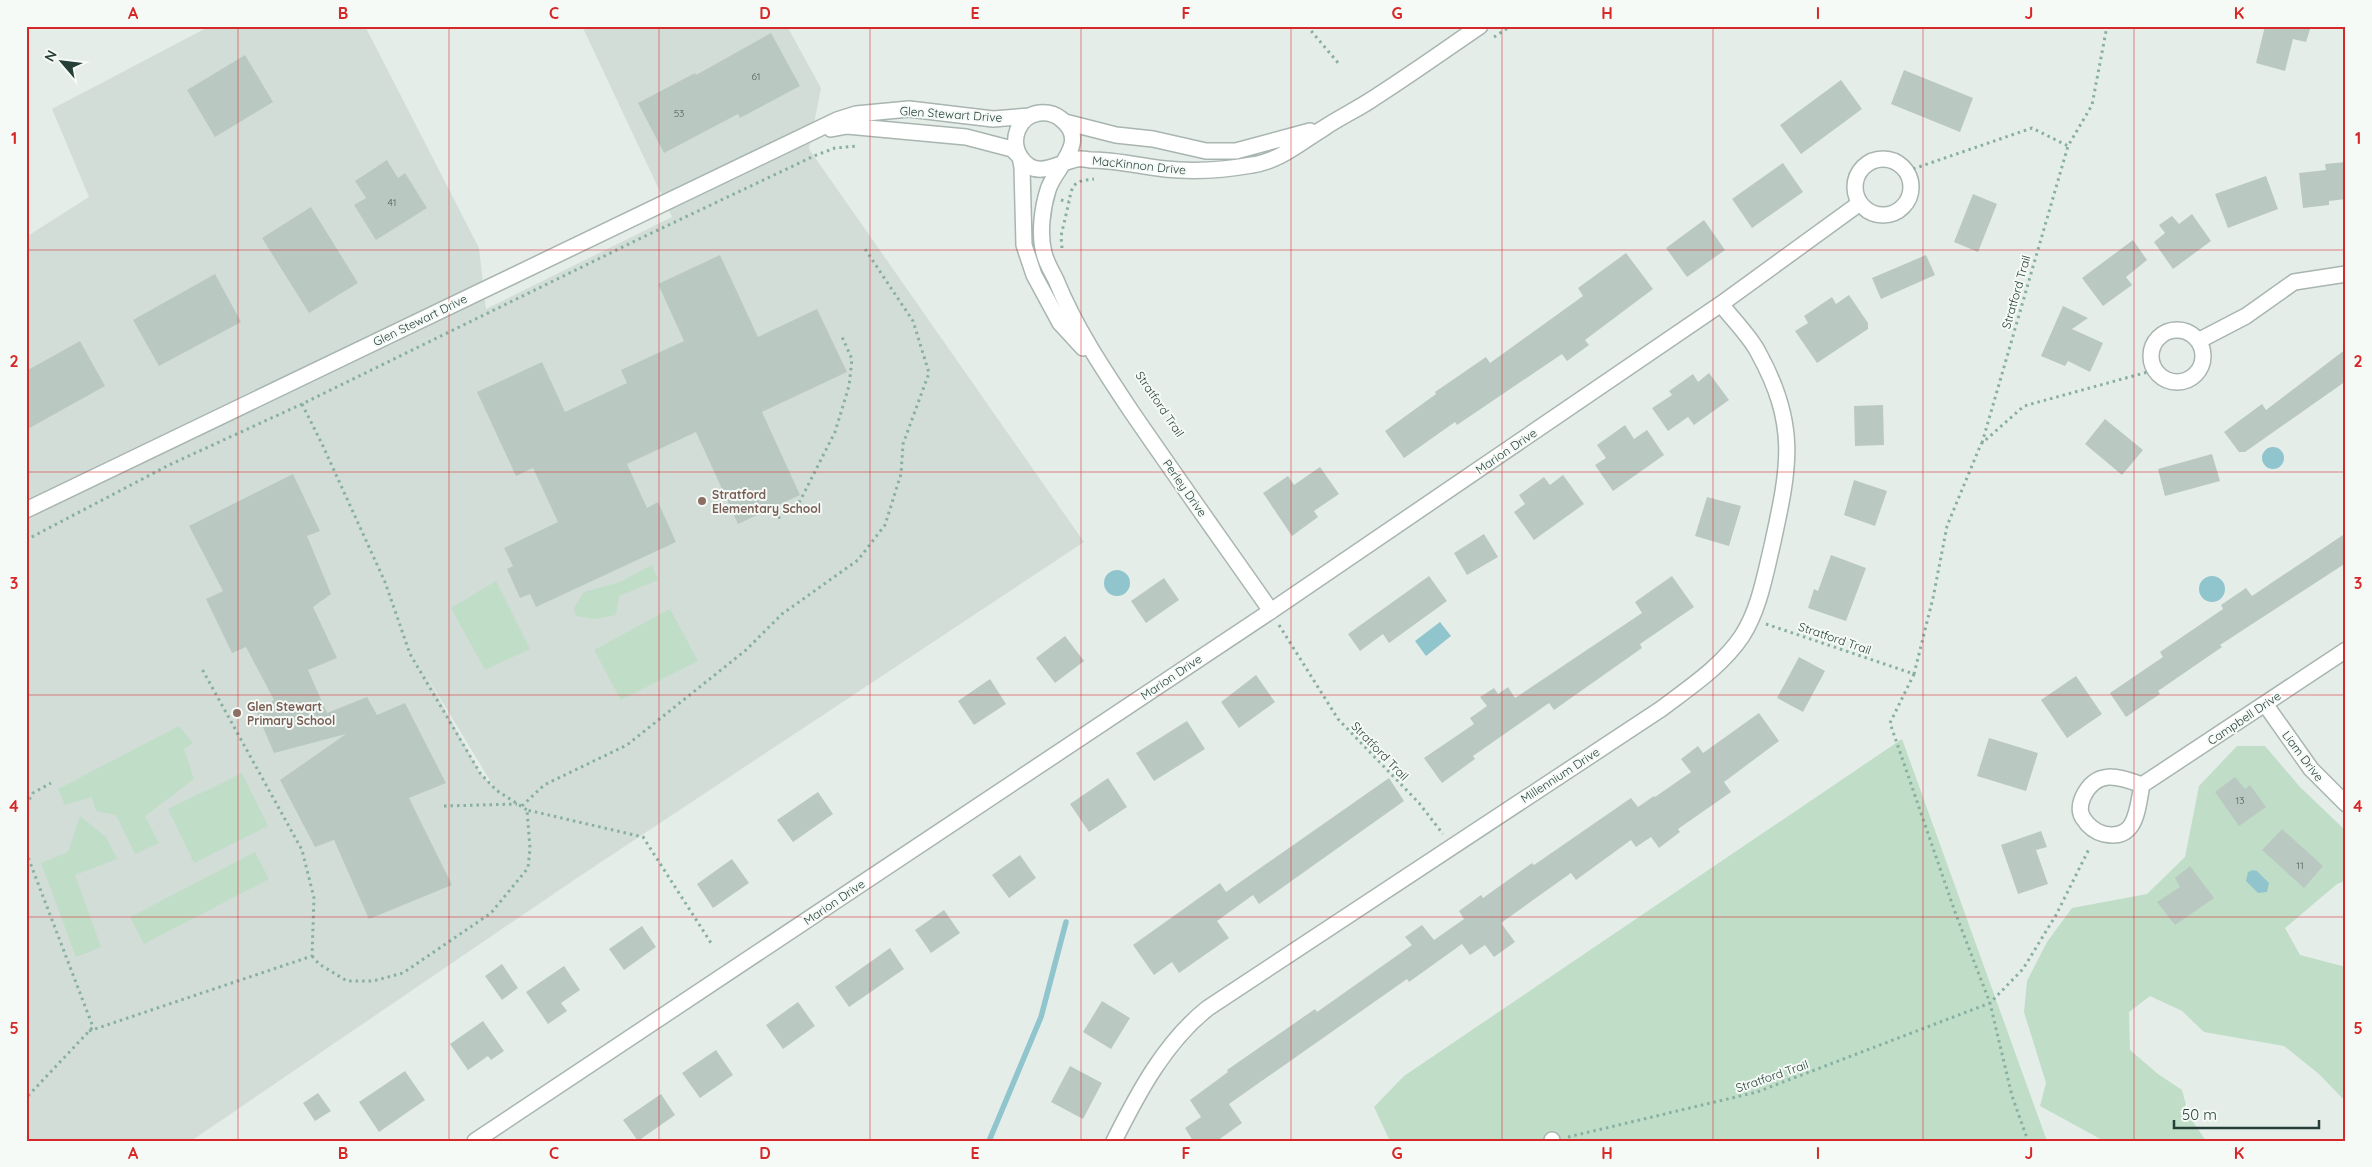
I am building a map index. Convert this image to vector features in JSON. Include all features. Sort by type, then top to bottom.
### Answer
[{"type":"street","name":"MacKinnon Drive","points":[[1065,163],[1075,159],[1110,160],[1165,169],[1204,170],[1256,165],[1289,151],[1373,100],[1480,26]]},
{"type":"street","name":"Glen Stewart Drive","points":[[26,510],[837,120],[856,114],[909,109],[993,119],[1030,116]]},
{"type":"street","points":[[1048,113],[1065,122],[1072,139],[1065,163],[1043,170],[1026,164],[1020,157],[1015,139],[1018,130],[1030,116],[1048,113]]},
{"type":"street","name":"MacKinnon Drive","points":[[1065,122],[1116,135],[1153,139],[1206,151],[1236,151],[1324,128]]},
{"type":"street","name":"Glen Stewart Drive","points":[[815,132],[847,126],[966,138],[1012,149],[1020,157]]},
{"type":"street","name":"Perley Drive","points":[[1020,157],[1022,167],[1024,245],[1034,275],[1060,323],[1099,364]]},
{"type":"street","points":[[1889,159],[1907,171],[1911,181],[1911,192],[1907,203],[1899,211],[1889,215],[1878,215],[1868,211],[1860,203],[1856,193],[1856,182],[1860,172],[1867,164],[1889,159]]},
{"type":"street","name":"Perley Drive","points":[[1065,163],[1048,186],[1043,214],[1044,252],[1069,313],[1099,364],[1271,611]]},
{"type":"street","name":"Marion Drive","points":[[474,1141],[1271,611],[1721,304],[1860,203]]},
{"type":"street","points":[[2198,341],[2246,316],[2294,282],[2346,274]]},
{"type":"street","name":"Millennium Drive","points":[[1114,1141],[1153,1070],[1190,1022],[1208,1008],[1661,709],[1713,669],[1742,636],[1751,619],[1763,581],[1787,467],[1788,438],[1782,405],[1758,351],[1721,304]]},
{"type":"street","points":[[2179,330],[2187,332],[2198,341],[2201,347],[2202,360],[2200,368],[2189,378],[2182,381],[2167,380],[2155,370],[2152,362],[2153,346],[2164,333],[2179,330]]},
{"type":"street","name":"Campbell Drive","points":[[2142,785],[2346,650]]},
{"type":"street","name":"Liam Drive","points":[[2265,704],[2311,769],[2346,804]]},
{"type":"street","points":[[2120,776],[2142,785],[2137,812],[2131,826],[2123,834],[2111,835],[2097,832],[2082,818],[2080,804],[2086,790],[2099,778],[2120,776]]},
{"type":"path","points":[[1307,26],[1339,64]]},
{"type":"path","name":"Stratford Trail","points":[[2028,1141],[2012,1096],[1990,1003],[1946,885],[1890,723],[1914,674],[1933,598],[1946,526],[1981,444],[2068,146],[2092,105],[2107,26]]},
{"type":"path","points":[[1907,171],[2032,128],[2068,146]]},
{"type":"path","points":[[26,540],[169,465],[302,404],[637,240],[814,156]]},
{"type":"path","points":[[1063,255],[1061,236],[1070,202]]},
{"type":"path","points":[[444,806],[520,805],[544,785],[628,746],[746,650],[782,614],[858,560],[885,526],[901,474],[903,444],[929,373],[913,321],[865,249]]},
{"type":"path","points":[[778,518],[800,501],[835,432],[849,386],[852,359],[842,337]]},
{"type":"path","name":"Stratford Trail","points":[[1981,444],[2024,406],[2155,370]]},
{"type":"path","points":[[302,404],[385,582],[410,654],[480,773],[496,790],[527,810],[643,838],[713,946]]},
{"type":"path","name":"Stratford Trail","points":[[1271,611],[1338,719],[1419,803],[1452,846]]},
{"type":"path","name":"Stratford Trail","points":[[1751,619],[1914,674]]},
{"type":"path","points":[[202,669],[302,850],[314,898],[312,956],[333,975],[347,981],[373,981],[403,972],[491,914],[528,868],[530,848],[527,810]]},
{"type":"path","points":[[26,805],[34,793],[51,783]]},
{"type":"path","name":"Stratford Trail","points":[[1552,1141],[1757,1092],[1990,1003],[2023,969],[2056,915],[2097,832]]},
{"type":"path","points":[[26,852],[93,1027],[26,1098]]},
{"type":"path","points":[[89,1031],[312,956]]},
{"type":"shaded area","points":[[210,26],[365,26],[479,248],[486,309],[672,217],[582,26],[787,26],[821,88],[809,149],[1084,542],[574,880],[191,1141],[26,1141],[26,237],[89,197],[52,109]],"holes":[[[426,675],[494,787],[480,773]]]},
{"type":"green space","points":[[652,565],[658,580],[619,596],[616,615],[595,619],[576,616],[574,608],[584,592],[620,582]]},
{"type":"green space","points":[[496,581],[530,649],[485,670],[451,608]]},
{"type":"green space","points":[[670,609],[698,661],[621,700],[594,650]]},
{"type":"green space","points":[[179,726],[193,743],[184,749],[194,779],[145,816],[159,843],[135,854],[116,815],[96,811],[92,797],[65,805],[58,789]]},
{"type":"green space","points":[[1902,739],[2047,1141],[1390,1141],[1374,1107],[1404,1076]]},
{"type":"green space","points":[[2237,746],[2265,746],[2300,787],[2346,831],[2346,880],[2337,884],[2285,928],[2300,955],[2346,967],[2346,1102],[2319,1074],[2284,1046],[2204,1032],[2182,1011],[2150,996],[2129,1012],[2130,1050],[2158,1074],[2182,1090],[2189,1116],[2206,1141],[2104,1141],[2040,1106],[2046,1083],[2024,1012],[2027,981],[2047,942],[2072,908],[2147,894],[2185,857],[2199,786]]},
{"type":"green space","points":[[242,773],[268,826],[194,863],[168,809]]},
{"type":"green space","points":[[80,816],[106,837],[117,859],[75,875],[101,947],[76,957],[41,863],[68,852]]},
{"type":"green space","points":[[255,852],[269,879],[144,944],[130,917]]},
{"type":"water","points":[[2273,447],[2281,450],[2284,458],[2281,466],[2273,469],[2265,466],[2262,458],[2265,450]]},
{"type":"water","points":[[1117,570],[1126,574],[1130,583],[1126,592],[1117,596],[1108,592],[1104,583],[1108,574]]},
{"type":"water","points":[[2212,576],[2221,580],[2225,589],[2221,598],[2212,602],[2203,598],[2199,589],[2203,580]]},
{"type":"water","points":[[1440,622],[1451,636],[1426,656],[1415,641]]},
{"type":"water","points":[[2257,871],[2269,883],[2267,892],[2258,893],[2246,881],[2248,872]]},
{"type":"building","points":[[2265,26],[2311,26],[2306,42],[2293,39],[2285,71],[2256,63]]},
{"type":"building","points":[[771,33],[800,86],[740,118],[738,114],[664,153],[638,103],[695,73],[696,75]]},
{"type":"building","points":[[245,55],[273,102],[215,137],[187,90]]},
{"type":"building","points":[[1904,70],[1973,98],[1960,132],[1891,104]]},
{"type":"building","points":[[1841,80],[1862,109],[1801,154],[1780,125]]},
{"type":"building","points":[[387,160],[398,178],[405,173],[427,208],[376,240],[354,205],[366,198],[355,181]]},
{"type":"building","points":[[2346,162],[2346,199],[2329,201],[2329,205],[2303,208],[2299,173],[2326,170],[2325,164]]},
{"type":"building","points":[[1783,163],[1803,192],[1752,228],[1732,199]]},
{"type":"building","points":[[2266,176],[2278,209],[2228,228],[2215,194]]},
{"type":"building","points":[[1973,194],[1997,204],[1978,252],[1954,242]]},
{"type":"building","points":[[311,207],[358,283],[309,313],[262,238]]},
{"type":"building","points":[[2192,214],[2211,241],[2173,269],[2154,242],[2165,233],[2159,225],[2172,216],[2179,224]]},
{"type":"building","points":[[1704,220],[1725,250],[1687,277],[1666,248]]},
{"type":"building","points":[[2133,240],[2147,260],[2126,277],[2132,285],[2103,306],[2082,278]]},
{"type":"building","points":[[1626,253],[1653,289],[1585,340],[1589,345],[1567,361],[1562,354],[1457,425],[1455,422],[1404,458],[1385,431],[1436,394],[1435,392],[1486,357],[1490,363],[1583,296],[1578,288]]},
{"type":"building","points":[[720,255],[758,337],[817,309],[847,372],[762,412],[800,495],[738,524],[696,432],[627,464],[647,508],[658,502],[676,542],[536,607],[530,594],[520,598],[507,569],[513,566],[504,548],[558,522],[533,468],[516,476],[477,392],[542,362],[565,412],[627,383],[621,370],[684,341],[658,284]]},
{"type":"building","points":[[1926,255],[1935,275],[1881,299],[1872,278]]},
{"type":"building","points":[[215,274],[241,322],[159,366],[133,320]]},
{"type":"building","points":[[1849,295],[1868,323],[1868,329],[1817,363],[1795,331],[1808,323],[1804,316],[1832,297],[1836,304]]},
{"type":"building","points":[[2063,306],[2088,318],[2072,329],[2103,343],[2090,372],[2068,361],[2065,366],[2041,356]]},
{"type":"building","points":[[80,341],[105,386],[26,430],[26,371]]},
{"type":"building","points":[[2346,349],[2346,381],[2245,452],[2239,452],[2224,432],[2262,404],[2266,410]]},
{"type":"building","points":[[1709,373],[1729,400],[1694,425],[1688,417],[1668,431],[1652,408],[1672,395],[1669,391],[1693,374],[1698,382]]},
{"type":"building","points":[[1883,405],[1884,445],[1855,446],[1854,406]]},
{"type":"building","points":[[2105,419],[2143,450],[2122,475],[2085,444]]},
{"type":"building","points":[[1625,425],[1634,439],[1647,430],[1664,455],[1613,491],[1595,465],[1606,458],[1597,445]]},
{"type":"building","points":[[2212,454],[2220,481],[2165,496],[2158,469]]},
{"type":"building","points":[[1320,467],[1339,494],[1314,511],[1318,517],[1292,536],[1263,493],[1288,476],[1294,485]]},
{"type":"building","points":[[293,474],[320,531],[307,536],[331,594],[313,607],[337,658],[308,670],[327,713],[367,697],[377,715],[405,703],[446,783],[409,798],[452,885],[369,919],[334,840],[315,847],[280,780],[346,734],[274,753],[256,711],[274,700],[246,647],[232,653],[206,599],[223,591],[189,526]]},
{"type":"building","points":[[1563,475],[1584,504],[1534,540],[1514,512],[1525,504],[1519,495],[1544,477],[1550,485]]},
{"type":"building","points":[[1854,480],[1887,491],[1875,526],[1844,515]]},
{"type":"building","points":[[1707,497],[1741,506],[1729,546],[1695,536]]},
{"type":"building","points":[[2346,533],[2346,563],[2220,645],[2222,647],[2158,691],[2160,694],[2126,717],[2110,693],[2163,657],[2160,652],[2223,609],[2221,605],[2246,588],[2252,596]]},
{"type":"building","points":[[1484,534],[1498,557],[1467,575],[1454,553]]},
{"type":"building","points":[[1831,555],[1866,568],[1846,621],[1808,608],[1814,589],[1818,591]]},
{"type":"building","points":[[1429,576],[1447,601],[1389,643],[1383,634],[1360,651],[1348,634]]},
{"type":"building","points":[[1672,576],[1694,607],[1640,644],[1642,648],[1554,710],[1549,703],[1473,756],[1475,759],[1442,783],[1424,758],[1474,724],[1470,718],[1487,706],[1480,697],[1494,688],[1498,694],[1508,687],[1515,698],[1642,613],[1635,602]]},
{"type":"building","points":[[1164,578],[1179,600],[1146,623],[1131,601]]},
{"type":"building","points":[[1065,636],[1084,661],[1055,683],[1036,658]]},
{"type":"building","points":[[1799,657],[1825,671],[1803,712],[1777,698]]},
{"type":"building","points":[[1256,675],[1275,702],[1239,728],[1221,702]]},
{"type":"building","points":[[2076,676],[2102,714],[2067,738],[2041,700]]},
{"type":"building","points":[[990,679],[1006,704],[974,725],[958,701]]},
{"type":"building","points":[[1759,713],[1779,741],[1724,782],[1731,792],[1678,829],[1680,832],[1659,848],[1651,837],[1636,847],[1631,840],[1576,880],[1571,873],[1501,923],[1515,942],[1494,957],[1485,945],[1470,955],[1462,944],[1409,982],[1407,979],[1229,1104],[1242,1123],[1217,1141],[1193,1141],[1185,1128],[1201,1117],[1190,1100],[1228,1072],[1227,1070],[1315,1009],[1317,1012],[1412,945],[1405,937],[1422,925],[1434,940],[1464,919],[1459,911],[1481,895],[1483,898],[1532,863],[1534,865],[1631,798],[1638,807],[1655,797],[1691,772],[1681,759],[1698,746],[1703,753]]},
{"type":"building","points":[[1187,721],[1205,749],[1154,781],[1136,753]]},
{"type":"building","points":[[1989,738],[2038,753],[2026,791],[1977,776]]},
{"type":"building","points":[[2235,777],[2245,789],[2250,785],[2266,807],[2239,826],[2215,792]]},
{"type":"building","points":[[1108,778],[1127,807],[1089,832],[1070,804]]},
{"type":"building","points":[[1389,778],[1404,801],[1259,904],[1253,895],[1217,921],[1229,938],[1179,973],[1172,962],[1154,975],[1133,945],[1220,883],[1226,892]]},
{"type":"building","points":[[818,792],[833,814],[793,842],[777,820]]},
{"type":"building","points":[[2282,829],[2323,866],[2304,888],[2262,850]]},
{"type":"building","points":[[2041,831],[2047,847],[2036,850],[2048,884],[2018,894],[2001,845]]},
{"type":"building","points":[[1020,855],[1036,878],[1009,898],[992,875]]},
{"type":"building","points":[[732,859],[749,883],[713,908],[697,884]]},
{"type":"building","points":[[2190,866],[2214,898],[2175,925],[2157,902],[2180,887],[2175,878]]},
{"type":"building","points":[[944,910],[960,933],[931,953],[915,930]]},
{"type":"building","points":[[642,926],[656,947],[624,970],[609,949]]},
{"type":"building","points":[[890,948],[904,969],[849,1007],[835,987]]},
{"type":"building","points":[[502,964],[518,988],[502,1000],[485,976]]},
{"type":"building","points":[[564,966],[580,990],[561,1003],[567,1011],[548,1024],[526,992]]},
{"type":"building","points":[[1102,1001],[1130,1018],[1111,1049],[1083,1032]]},
{"type":"building","points":[[798,1002],[815,1026],[783,1049],[766,1025]]},
{"type":"building","points":[[483,1021],[504,1051],[491,1060],[488,1056],[468,1070],[450,1044]]},
{"type":"building","points":[[716,1050],[733,1075],[700,1098],[682,1073]]},
{"type":"building","points":[[1070,1066],[1102,1083],[1083,1119],[1051,1102]]},
{"type":"building","points":[[405,1071],[425,1100],[379,1132],[359,1102]]},
{"type":"building","points":[[318,1093],[331,1111],[315,1121],[303,1103]]},
{"type":"building","points":[[661,1094],[675,1115],[638,1141],[623,1120]]},
{"type":"waterway","points":[[989,1141],[1041,1017],[1066,922]]},
{"type":"place","name":"Stratford Elementary School","points":[[702,501]]},
{"type":"place","name":"Glen Stewart Primary School","points":[[237,713]]}]
